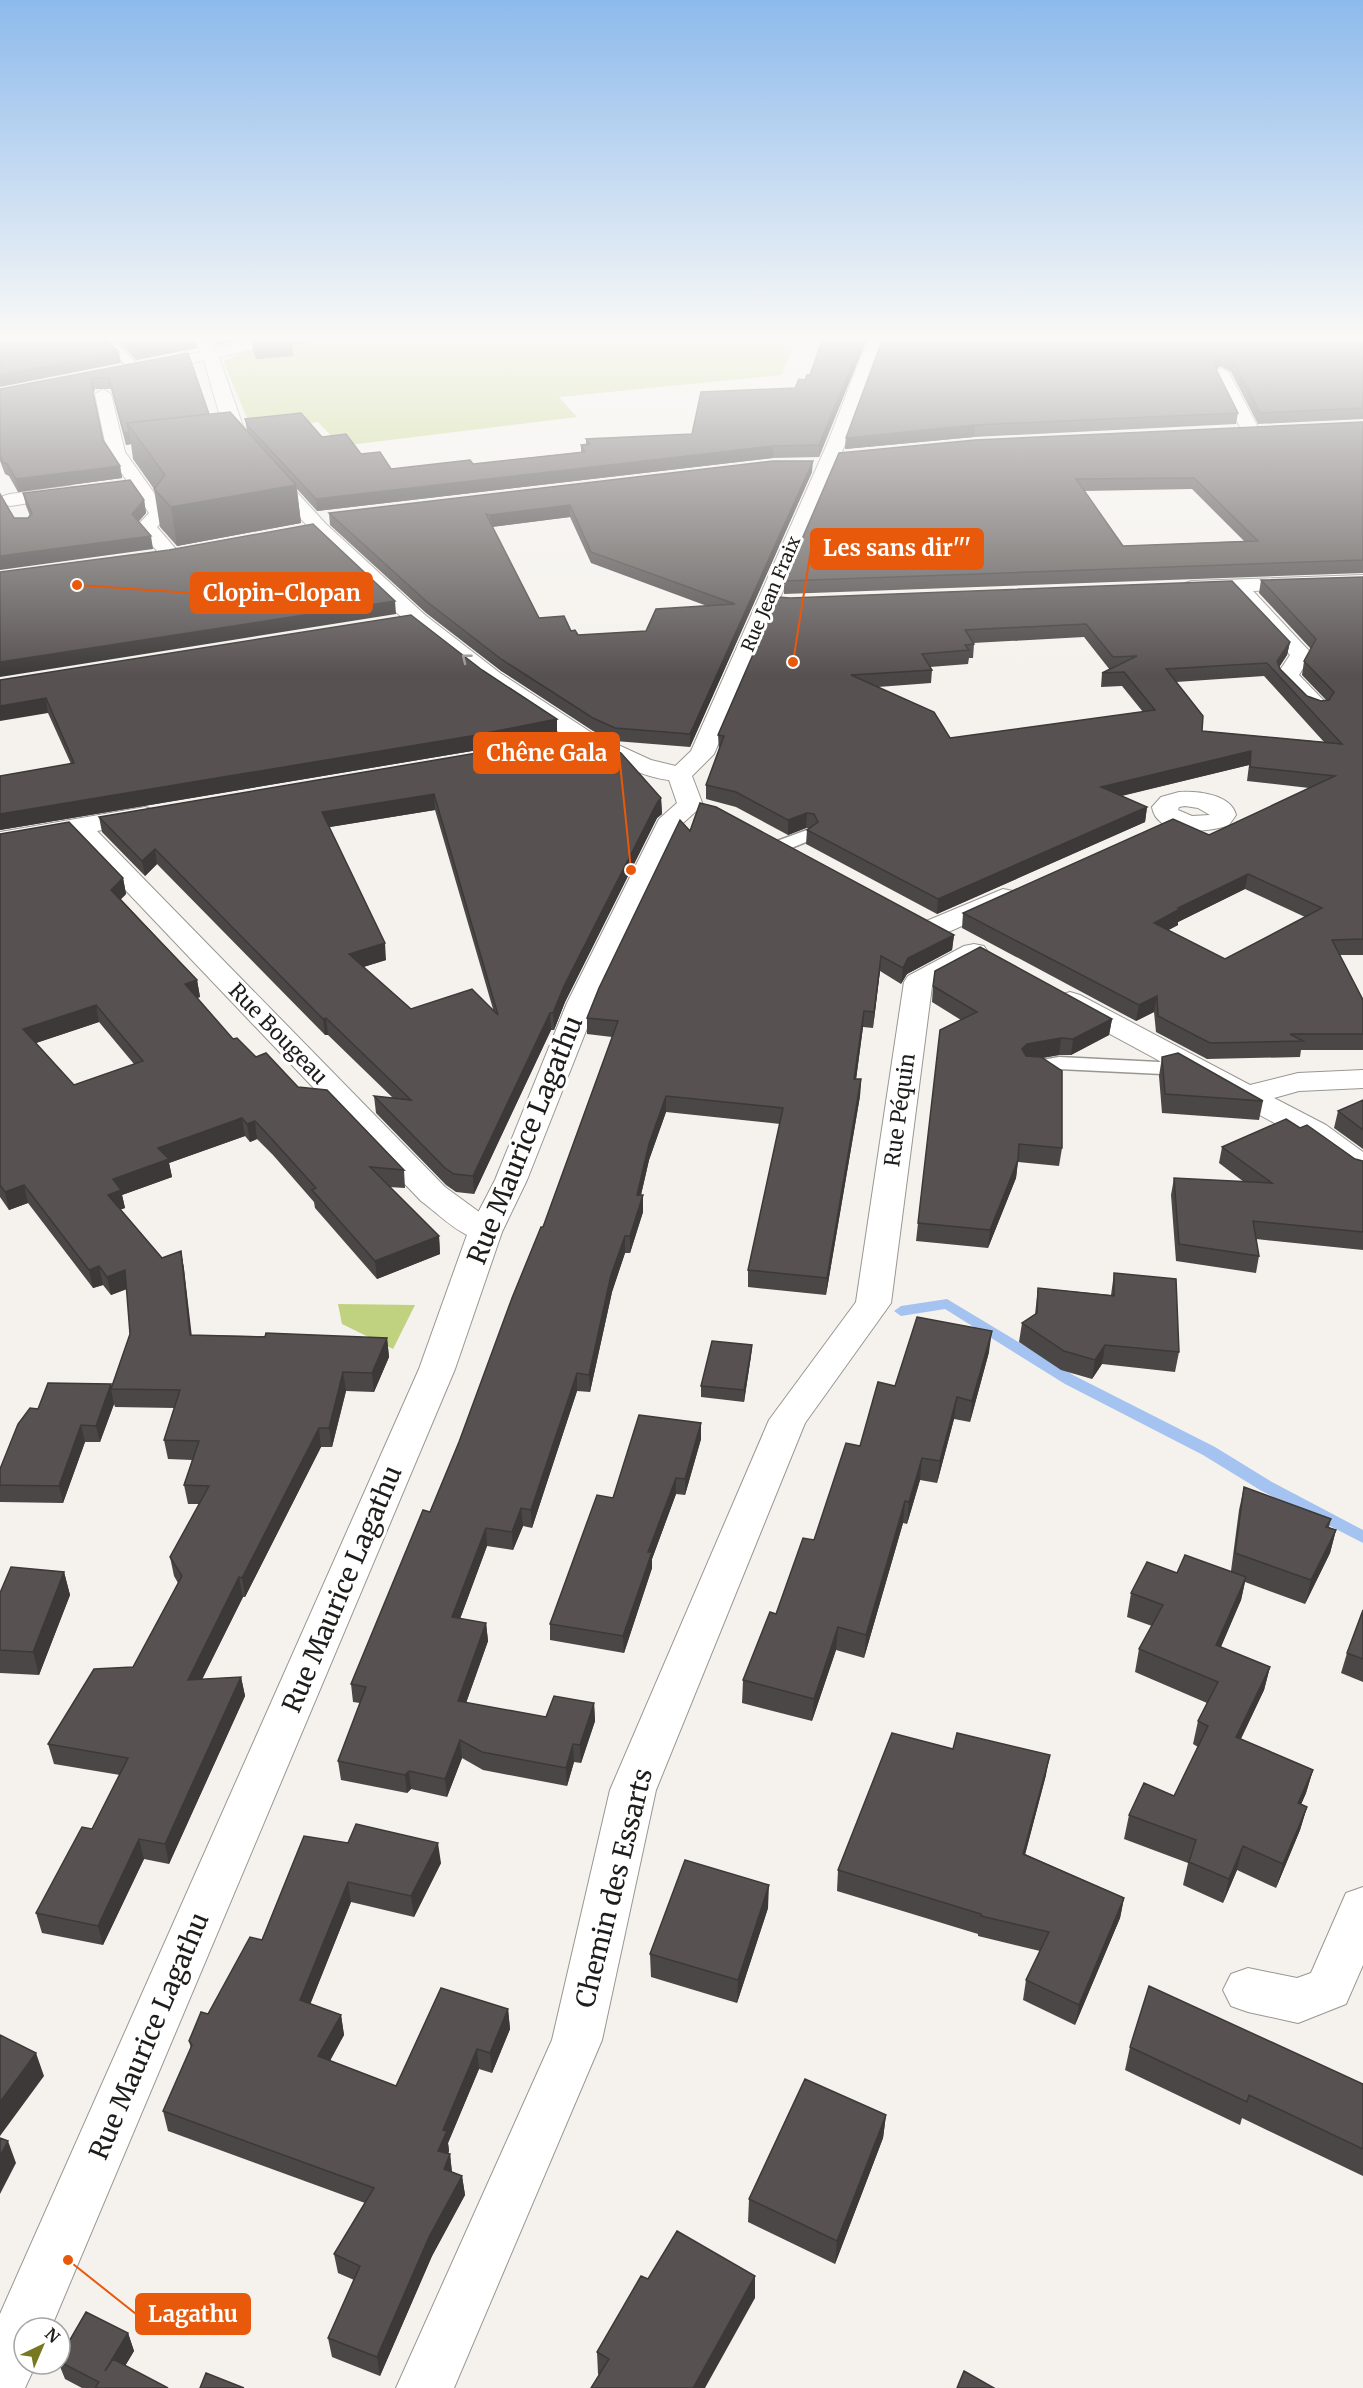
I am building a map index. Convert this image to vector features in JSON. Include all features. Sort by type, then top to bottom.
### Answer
[{"type":"street","points":[[123,452],[117,453],[159,514],[146,527],[171,555]]},
{"type":"street","points":[[250,452],[316,524],[417,620],[492,678],[584,738],[643,766],[694,797]]},
{"type":"street","name":"Rue Jean Fraix","points":[[694,797],[702,754],[831,452]]},
{"type":"street","points":[[807,464],[850,456]]},
{"type":"street","points":[[0,479],[14,508],[91,489]]},
{"type":"street","points":[[114,486],[137,484]]},
{"type":"street","points":[[148,558],[193,551]]},
{"type":"street","points":[[1178,588],[1363,581]]},
{"type":"street","points":[[1237,586],[1301,654],[1287,676],[1318,707]]},
{"type":"street","points":[[767,601],[790,603]]},
{"type":"street","points":[[388,624],[417,620]]},
{"type":"street","points":[[549,745],[584,738]]},
{"type":"street","name":"Rue Maurice Lagathu","points":[[0,2380],[437,1369],[485,1232],[511,1180],[582,1003],[672,819],[694,797]]},
{"type":"street","points":[[0,840],[170,811]]},
{"type":"street","name":"Rue Bougeau","points":[[78,826],[433,1194],[485,1232]]},
{"type":"street","points":[[774,840],[806,846]]},
{"type":"street","name":"Rue Péquin","points":[[873,1303],[918,982],[986,956],[924,922],[1029,886]]},
{"type":"street","points":[[1044,987],[1315,1132],[1363,1167]]},
{"type":"street","points":[[1248,1095],[1298,1082],[1363,1079]]},
{"type":"street","name":"Chemin des Essarts","points":[[425,2388],[577,2040],[633,1790],[788,1419],[873,1303]]},
{"type":"street","points":[[1248,1990],[1298,2001],[1329,1988],[1363,1908]]},
{"type":"lane","points":[[1032,1067],[1059,1063],[1162,1068],[1181,1060]]},
{"type":"green space","points":[[338,1304],[415,1305],[393,1349],[342,1324]]},
{"type":"building","points":[[0,452],[111,452],[120,466],[16,479]]},
{"type":"building","points":[[149,452],[267,452],[296,485],[171,507],[154,489],[165,475]]},
{"type":"building","points":[[273,452],[380,452],[391,469],[470,460],[473,464],[581,452],[717,452],[316,499]]},
{"type":"building","points":[[1363,452],[1363,560],[784,581],[839,453]],"holes":[[[1194,478],[1258,541],[1123,546],[1076,479]]]},
{"type":"building","points":[[773,461],[813,461],[690,734],[615,728],[593,718],[501,659],[426,601],[329,513]],"holes":[[[570,505],[591,552],[735,604],[656,609],[646,631],[578,635],[575,630],[571,631],[564,616],[539,618],[486,514]]]},
{"type":"building","points":[[130,480],[144,500],[132,514],[151,536],[0,556],[0,494],[14,518],[28,518],[32,513],[23,493]]},
{"type":"building","points":[[313,524],[395,601],[0,662],[0,572],[169,550]]},
{"type":"building","points":[[1363,577],[1363,939],[1332,940],[1363,1000],[1363,1034],[1290,1034],[1303,1041],[1210,1043],[1158,1016],[1157,996],[1139,1005],[963,913],[1173,819],[1209,835],[1335,776],[1250,767],[1251,751],[1101,787],[1147,807],[938,899],[807,830],[818,822],[814,814],[807,813],[788,820],[736,792],[706,785],[724,736],[718,735],[778,597],[1232,581],[1290,642],[1277,661],[1280,669],[1307,696],[1321,701],[1329,700],[1334,692],[1304,661],[1316,639],[1261,580]],"holes":[[[1086,624],[1113,657],[1137,656],[1102,673],[1124,672],[1155,710],[950,738],[934,712],[851,675],[932,670],[922,654],[969,650],[965,645],[974,644],[965,630]],[[1267,663],[1342,744],[1202,731],[1203,716],[1166,669]],[[1248,874],[1322,908],[1225,959],[1154,923],[1180,909],[1178,908]]]},
{"type":"building","points":[[411,615],[482,670],[557,719],[471,736],[0,814],[0,776],[74,763],[46,698],[0,706],[0,680]]},
{"type":"building","points":[[580,734],[621,753],[661,798],[564,986],[553,1013],[550,1013],[473,1176],[454,1174],[445,1168],[374,1096],[411,1100],[326,1018],[323,1019],[155,849],[142,861],[99,817]],"holes":[[[434,794],[498,1015],[472,989],[411,1009],[349,954],[385,943],[322,812]]]},
{"type":"building","points":[[700,803],[716,807],[954,935],[908,958],[903,968],[881,956],[874,1012],[864,1011],[854,1079],[861,1079],[827,1278],[748,1270],[783,1108],[666,1096],[649,1144],[637,1195],[643,1195],[630,1236],[625,1236],[611,1275],[589,1375],[577,1373],[531,1510],[521,1508],[512,1532],[486,1528],[452,1617],[486,1623],[458,1701],[546,1717],[554,1696],[594,1703],[580,1745],[573,1744],[566,1768],[482,1752],[460,1740],[445,1779],[409,1771],[405,1775],[338,1761],[366,1687],[351,1684],[423,1510],[430,1512],[459,1442],[512,1298],[541,1227],[543,1227],[618,1021],[587,1018],[599,988],[680,820],[690,831]]},
{"type":"building","points":[[69,822],[123,878],[111,890],[197,980],[185,984],[233,1039],[237,1038],[256,1057],[266,1053],[298,1087],[327,1090],[404,1170],[370,1167],[439,1236],[375,1261],[312,1190],[316,1188],[270,1137],[255,1121],[247,1124],[242,1118],[158,1148],[169,1159],[113,1179],[121,1190],[108,1195],[162,1258],[181,1251],[190,1335],[265,1337],[266,1333],[387,1338],[372,1373],[343,1372],[329,1428],[319,1428],[242,1578],[239,1577],[188,1680],[241,1677],[165,1844],[139,1839],[98,1926],[36,1913],[82,1827],[92,1829],[128,1758],[48,1744],[94,1669],[133,1667],[182,1576],[170,1557],[209,1486],[184,1485],[199,1441],[164,1440],[180,1390],[111,1389],[130,1334],[125,1270],[107,1277],[99,1266],[89,1270],[24,1185],[5,1192],[0,1185],[0,834]],"holes":[[[96,1005],[143,1061],[74,1085],[23,1029]]]},
{"type":"building","points":[[980,947],[1112,1019],[1073,1039],[1061,1038],[1027,1044],[1022,1049],[1026,1056],[1041,1057],[1062,1071],[1062,1148],[1019,1144],[1018,1160],[990,1230],[918,1223],[940,1030],[977,1012],[933,986],[935,971]]},
{"type":"building","points":[[1178,1053],[1263,1101],[1165,1094],[1162,1057]]},
{"type":"building","points":[[1363,1100],[1363,1130],[1338,1111]]},
{"type":"building","points":[[1286,1119],[1300,1128],[1307,1125],[1355,1159],[1363,1161],[1363,1232],[1253,1221],[1259,1256],[1179,1244],[1174,1178],[1272,1183],[1222,1147]]},
{"type":"building","points":[[1114,1273],[1176,1279],[1179,1352],[1105,1345],[1095,1360],[1064,1351],[1022,1323],[1037,1313],[1038,1288],[1114,1296]]},
{"type":"building","points":[[917,1317],[992,1331],[972,1401],[957,1397],[940,1461],[922,1458],[909,1502],[905,1501],[866,1635],[838,1627],[814,1699],[743,1680],[770,1612],[776,1614],[803,1538],[814,1540],[846,1443],[860,1446],[878,1382],[895,1386]]},
{"type":"building","points":[[712,1341],[752,1345],[744,1390],[701,1386]]},
{"type":"building","points":[[48,1383],[111,1384],[96,1426],[81,1425],[59,1486],[0,1485],[0,1469],[18,1424],[30,1408],[38,1409]]},
{"type":"building","points":[[639,1415],[701,1423],[685,1479],[676,1478],[648,1552],[652,1552],[623,1636],[550,1624],[597,1495],[613,1498]]},
{"type":"building","points":[[1244,1487],[1331,1519],[1326,1527],[1336,1530],[1311,1580],[1235,1553]]},
{"type":"building","points":[[1185,1555],[1246,1577],[1216,1645],[1270,1667],[1236,1737],[1313,1770],[1298,1803],[1307,1807],[1283,1864],[1243,1846],[1229,1879],[1189,1862],[1196,1840],[1129,1815],[1144,1783],[1174,1796],[1208,1726],[1198,1721],[1218,1682],[1139,1649],[1163,1605],[1131,1593],[1147,1562],[1177,1573]]},
{"type":"building","points":[[11,1567],[64,1572],[33,1652],[0,1650],[0,1593]]},
{"type":"building","points":[[1363,1610],[1363,1659],[1347,1653]]},
{"type":"building","points":[[892,1733],[953,1749],[957,1733],[1050,1755],[1023,1854],[1124,1898],[1079,2005],[1026,1980],[1049,1932],[981,1916],[981,1914],[838,1870]]},
{"type":"building","points":[[356,1824],[438,1843],[411,1896],[348,1882],[300,2000],[341,2015],[318,2056],[396,2086],[441,1988],[508,2009],[490,2053],[477,2049],[443,2130],[447,2131],[438,2151],[450,2154],[444,2169],[462,2176],[429,2237],[377,2357],[328,2338],[360,2266],[334,2254],[374,2188],[163,2111],[192,2045],[189,2041],[201,2012],[208,2014],[250,1937],[262,1940],[304,1836],[348,1843]]},
{"type":"building","points":[[685,1860],[769,1885],[738,1980],[650,1954]]},
{"type":"building","points":[[1149,1986],[1363,2084],[1363,2149],[1249,2095],[1247,2102],[1130,2047]]},
{"type":"building","points":[[0,2035],[36,2053],[0,2102]]},
{"type":"building","points":[[805,2079],[886,2115],[837,2241],[749,2199]]},
{"type":"building","points":[[0,2138],[8,2141],[0,2156]]},
{"type":"building","points":[[677,2231],[755,2276],[693,2388],[591,2388],[609,2359],[597,2352],[641,2276],[648,2279]]},
{"type":"building","points":[[86,2312],[128,2333],[105,2371],[113,2359],[168,2388],[95,2388],[99,2382],[72,2368],[72,2336]]},
{"type":"building","points":[[964,2371],[994,2388],[957,2388]]},
{"type":"building","points":[[206,2373],[244,2388],[200,2388]]},
{"type":"waterway","points":[[901,1311],[947,1304],[1070,1380],[1209,1451],[1266,1486],[1363,1537]]},
{"type":"place","name":"Clopin-Clopan","points":[[77,585]]},
{"type":"place","name":"Les sans dir'''","points":[[793,662]]},
{"type":"place","name":"Chêne Gala","points":[[631,870]]},
{"type":"place","name":"Lagathu","points":[[68,2260]]}]
